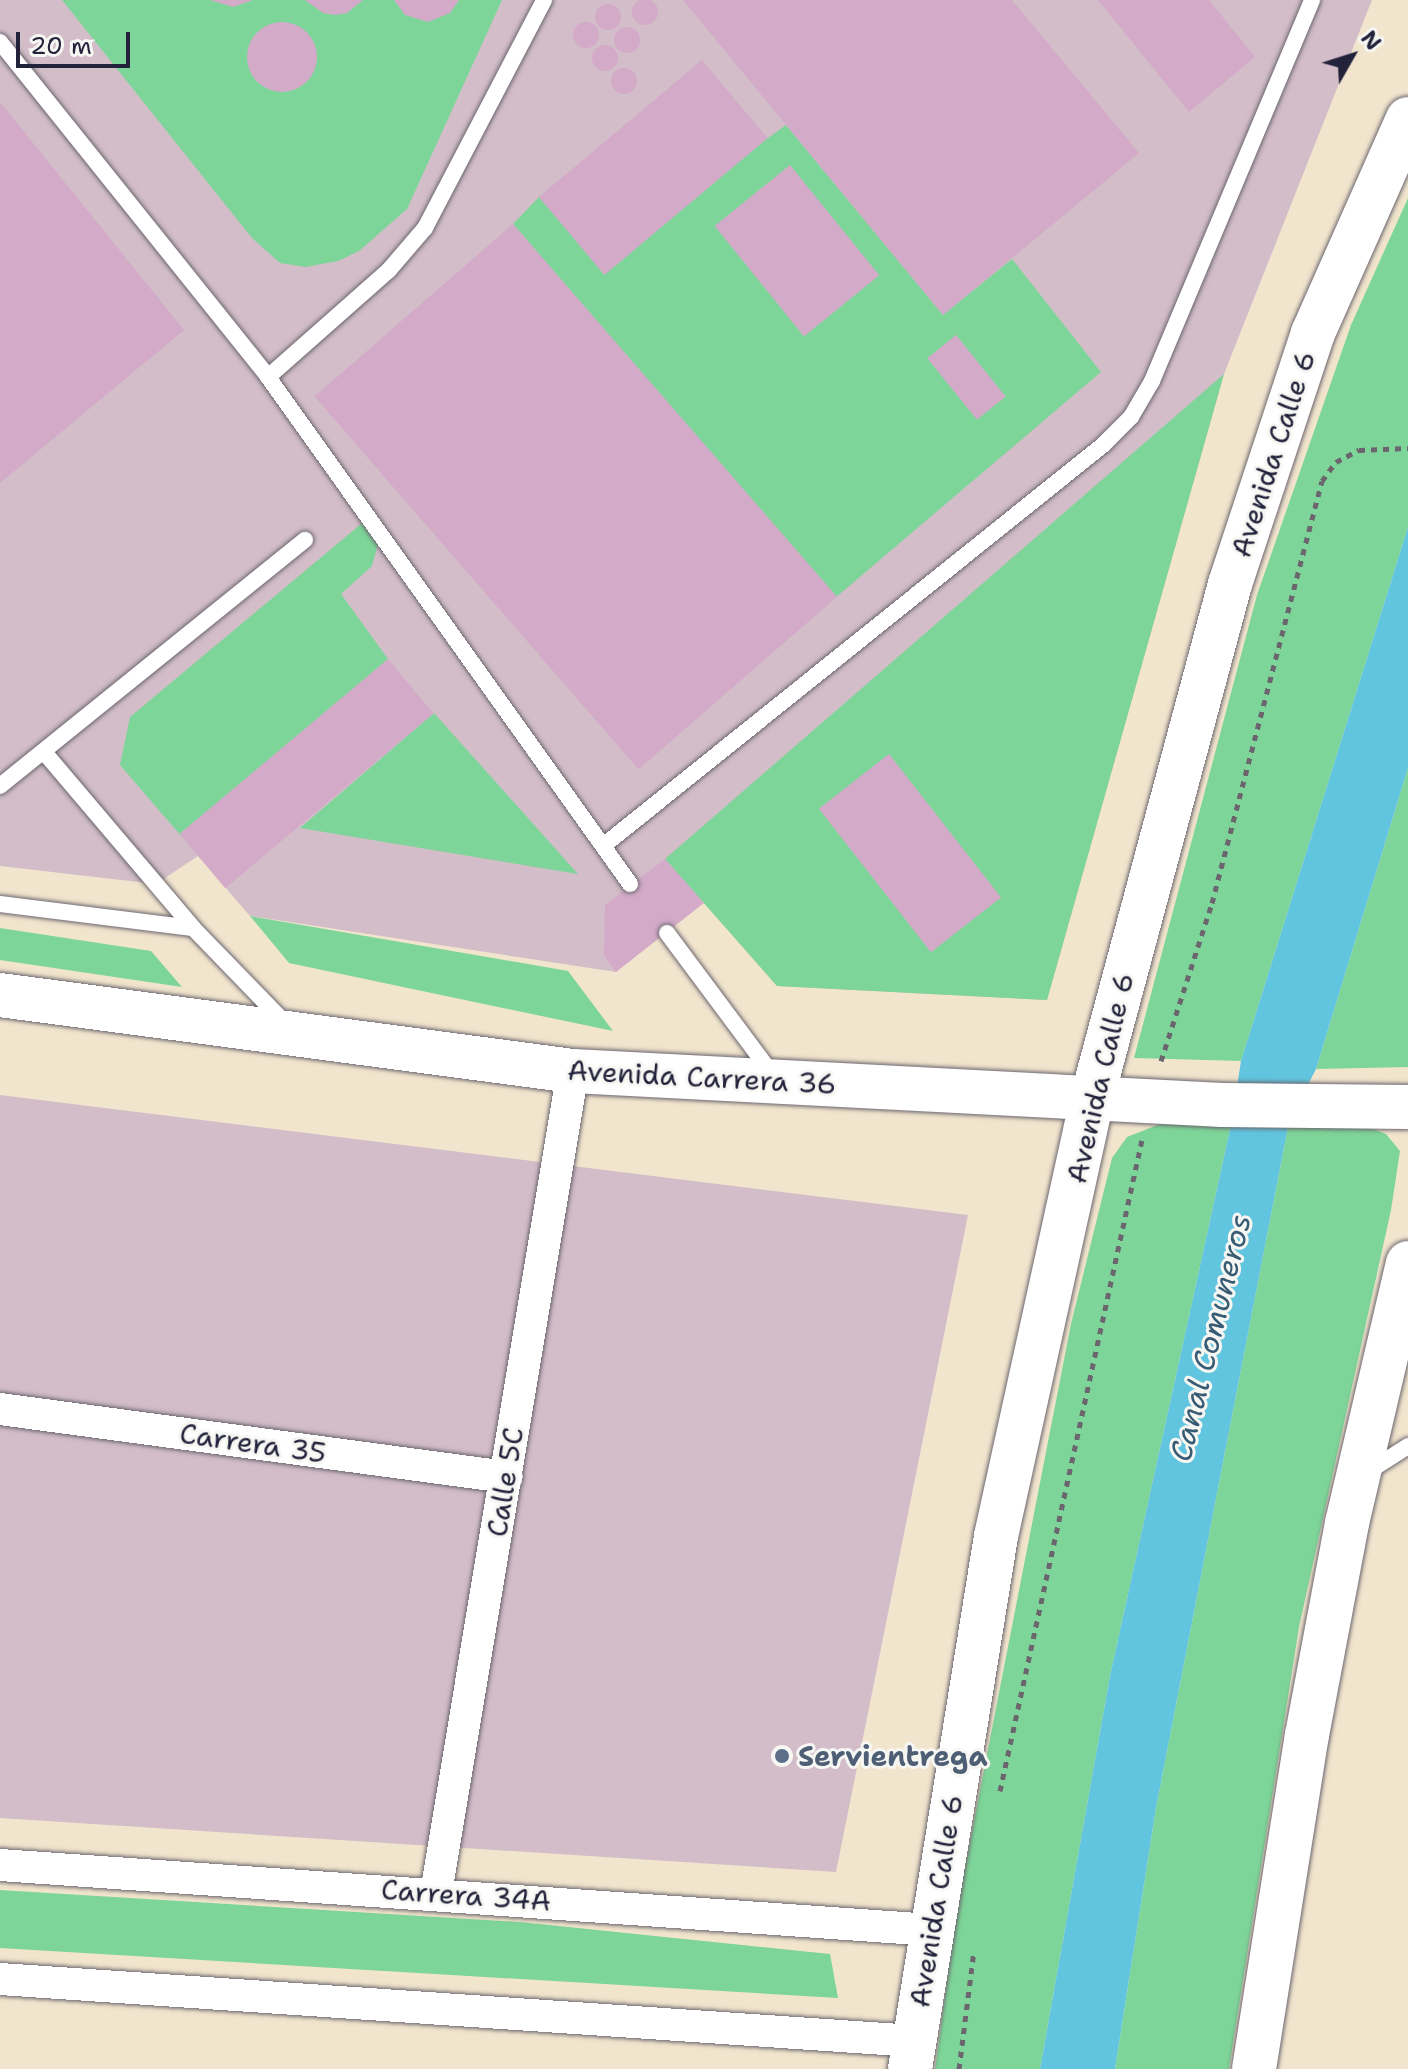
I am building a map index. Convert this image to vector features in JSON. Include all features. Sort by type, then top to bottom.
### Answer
[{"type":"main road","name":"Avenida Calle 6","points":[[912,2055],[996,1536],[1092,1098],[1230,584],[1313,333],[1408,119]]},
{"type":"main road","name":"Avenida Carrera 36","points":[[0,995],[573,1071],[1222,1105],[1408,1107]]},
{"type":"main road","points":[[1254,2069],[1307,1735],[1358,1478],[1408,1263]]},
{"type":"street","name":"Calle 5C","points":[[436,1893],[573,1071]]},
{"type":"street","name":"Carrera 35","points":[[0,1409],[506,1477]]},
{"type":"street","name":"Carrera 34A","points":[[0,1865],[436,1893],[931,1930]]},
{"type":"street","points":[[0,1979],[912,2055]]},
{"type":"lane","points":[[268,377],[389,270],[425,228],[544,0]]},
{"type":"lane","points":[[603,846],[1103,445],[1131,417],[1152,381],[1312,0]]},
{"type":"lane","points":[[0,42],[268,377],[630,884]]},
{"type":"lane","points":[[0,786],[305,540]]},
{"type":"lane","points":[[44,752],[193,928],[297,1035]]},
{"type":"lane","points":[[0,904],[193,928]]},
{"type":"lane","points":[[667,933],[777,1082]]},
{"type":"lane","points":[[1358,1478],[1408,1446]]},
{"type":"path","points":[[998,1798],[1150,1101],[1212,903],[1322,481],[1336,462],[1359,450],[1405,447]]},
{"type":"path","points":[[959,2069],[976,1936]]},
{"type":"shaded area","points":[[0,0],[1372,0],[1224,374],[1047,1000],[777,986],[699,897],[616,972],[250,916],[198,856],[156,884],[0,866]]},
{"type":"shaded area","points":[[0,1095],[968,1215],[836,1872],[0,1818]]},
{"type":"green space","points":[[62,0],[502,0],[407,209],[359,251],[338,261],[305,267],[280,263],[252,238]]},
{"type":"green space","points":[[786,125],[943,315],[1012,259],[1101,372],[835,598],[513,224],[539,197],[768,138]]},
{"type":"green space","points":[[1408,198],[1408,527],[1241,1061],[1134,1058],[1257,595],[1351,325]]},
{"type":"green space","points":[[1224,374],[1047,1000],[777,986],[665,859]]},
{"type":"green space","points":[[367,519],[381,533],[372,566],[341,594],[388,659],[182,837],[120,765],[130,717]]},
{"type":"green space","points":[[434,713],[578,874],[300,828]]},
{"type":"green space","points":[[1408,768],[1408,1067],[1316,1069]]},
{"type":"green space","points":[[250,916],[568,971],[613,1031],[289,963]]},
{"type":"green space","points":[[0,928],[151,951],[182,987],[0,960]]},
{"type":"green space","points":[[1289,1122],[1366,1126],[1386,1134],[1400,1151],[1391,1210],[1299,1627],[1229,2069],[1115,2069],[1156,1808]]},
{"type":"green space","points":[[1160,1124],[1231,1125],[1110,1676],[1040,2069],[935,2069],[957,1908],[1071,1324],[1112,1158],[1127,1137]]},
{"type":"green space","points":[[0,1890],[520,1922],[830,1954],[838,1998],[0,1948]]},
{"type":"water","name":"Canal Comuneros","points":[[1408,527],[1408,768],[1316,1069],[1289,1122],[1156,1808],[1115,2069],[1040,2069],[1110,1676],[1231,1125],[1241,1061]]},
{"type":"building","points":[[645,-1],[654,3],[658,12],[654,21],[645,25],[636,21],[632,12],[636,3]]},
{"type":"building","points":[[210,0],[253,0],[233,7]]},
{"type":"building","points":[[305,0],[363,0],[347,13],[335,15],[323,13]]},
{"type":"building","points":[[394,0],[459,0],[450,13],[428,22],[405,15]]},
{"type":"building","points":[[683,0],[1012,0],[1139,153],[943,315]]},
{"type":"building","points":[[1098,0],[1209,0],[1255,57],[1189,112]]},
{"type":"building","points":[[608,4],[617,8],[621,17],[617,26],[608,30],[599,26],[595,17],[599,8]]},
{"type":"building","points":[[289,22],[311,37],[317,57],[315,71],[307,82],[296,90],[275,92],[257,82],[249,71],[247,50],[257,32],[268,24]]},
{"type":"building","points":[[586,22],[595,26],[599,35],[595,44],[586,48],[577,44],[573,35],[577,26]]},
{"type":"building","points":[[627,27],[636,31],[640,40],[636,49],[627,53],[618,49],[614,40],[618,31]]},
{"type":"building","points":[[605,45],[614,49],[618,58],[614,67],[605,71],[596,67],[592,58],[596,49]]},
{"type":"building","points":[[702,60],[768,138],[604,275],[539,197]]},
{"type":"building","points":[[624,68],[633,72],[637,81],[633,90],[624,94],[615,90],[611,81],[615,72]]},
{"type":"building","points":[[0,102],[184,330],[0,483]]},
{"type":"building","points":[[790,165],[879,275],[804,336],[715,226]]},
{"type":"building","points":[[513,224],[837,597],[639,769],[315,397]]},
{"type":"building","points":[[956,335],[1006,396],[977,420],[927,358]]},
{"type":"building","points":[[388,659],[434,713],[225,888],[180,834]]},
{"type":"building","points":[[889,754],[1001,897],[931,952],[819,809]]},
{"type":"building","points":[[665,859],[704,903],[616,972],[604,955],[605,905]]},
{"type":"place","name":"Servientrega","points":[[782,1756]]}]
